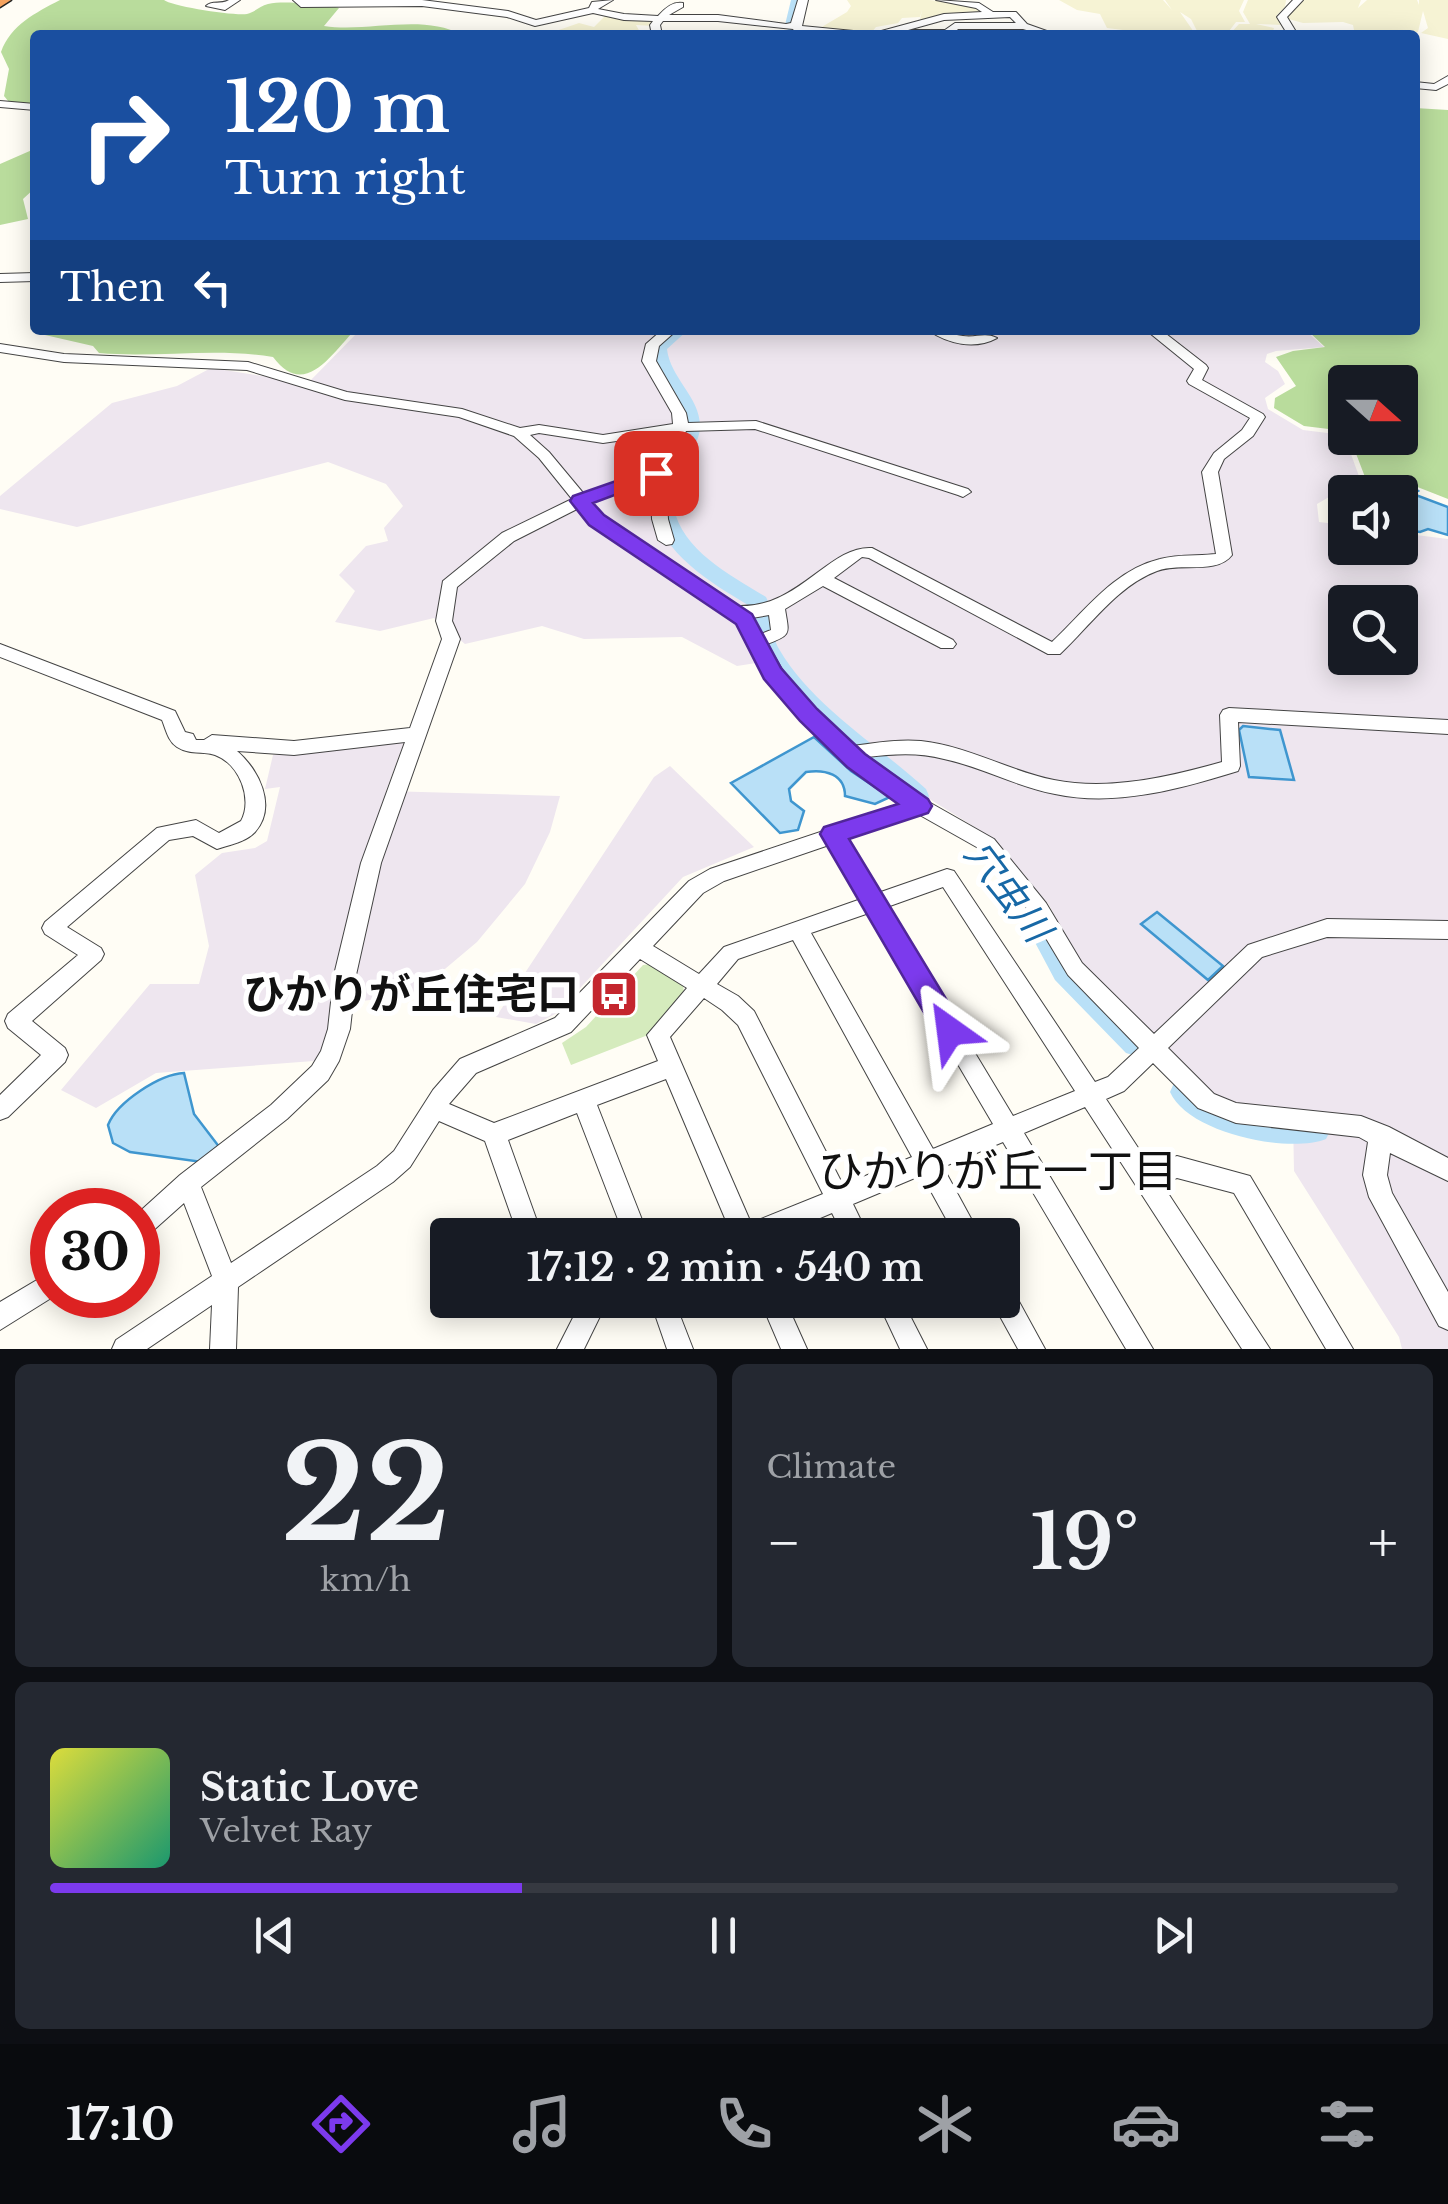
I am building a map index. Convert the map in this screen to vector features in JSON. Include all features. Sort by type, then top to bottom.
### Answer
[{"type":"street","points":[[211,6],[225,7],[235,0]]},
{"type":"street","points":[[298,0],[301,4],[341,5],[422,3],[536,22],[592,10],[616,17],[720,18],[768,28],[796,29]]},
{"type":"street","points":[[592,10],[595,4],[608,0]]},
{"type":"street","points":[[792,0],[796,29]]},
{"type":"street","points":[[796,29],[803,0]]},
{"type":"street","points":[[941,0],[979,6],[991,15]]},
{"type":"street","points":[[1290,30],[1282,17],[1298,0]]},
{"type":"street","points":[[497,14],[511,2]]},
{"type":"street","points":[[656,30],[669,9],[680,5]]},
{"type":"street","points":[[889,30],[944,17],[1017,14],[1024,26]]},
{"type":"street","points":[[951,30],[955,26],[1024,26],[1037,30]]},
{"type":"street","points":[[896,28],[901,30]]},
{"type":"street","points":[[1420,85],[1435,85],[1448,72]]},
{"type":"street","points":[[1420,74],[1435,85]]},
{"type":"street","points":[[0,104],[30,107]]},
{"type":"street","points":[[0,278],[30,277]]},
{"type":"street","points":[[664,335],[652,344],[649,361],[681,413],[682,427],[656,473],[666,540]]},
{"type":"street","points":[[947,335],[963,341],[990,338]]},
{"type":"street","points":[[735,612],[764,613],[778,609],[860,552],[872,554],[1054,650],[1113,593],[1144,570],[1224,556],[1210,472],[1218,456],[1254,430],[1258,417],[1254,410],[1220,398],[1194,381],[1202,368],[1159,335]]},
{"type":"street","points":[[0,348],[64,358],[248,366],[345,396],[462,413],[520,432],[539,430],[604,439],[682,427],[766,427],[963,492]]},
{"type":"street","points":[[520,432],[544,455],[596,520],[744,619],[786,690],[848,753],[920,806],[987,844],[1039,910],[1074,969],[1206,1101],[1220,1109],[1348,1124],[1381,1135],[1448,1170]]},
{"type":"street","points":[[160,1208],[279,1112],[320,1073],[331,1054],[340,1029],[344,975],[371,862],[451,639],[444,621],[449,585],[508,537],[580,501],[656,473]]},
{"type":"street","points":[[821,578],[948,644]]},
{"type":"street","points":[[756,642],[780,632],[778,609]]},
{"type":"street","points":[[0,650],[169,716],[178,738],[195,749],[220,749],[246,772],[256,809],[250,824],[237,835],[217,841],[196,828],[164,833],[52,928],[94,954],[16,1021],[57,1054],[0,1110]]},
{"type":"street","points":[[848,753],[898,746],[926,748],[1059,788],[1100,790],[1192,778],[1232,766],[1229,715],[1448,727]]},
{"type":"street","points":[[178,738],[294,748],[416,734]]},
{"type":"street","points":[[125,1349],[385,1174],[402,1158],[434,1108],[468,1066],[563,1025],[696,887],[717,875],[920,806]]},
{"type":"street","points":[[833,834],[1140,1349]]},
{"type":"street","points":[[740,1218],[658,1035],[731,952],[948,877],[1257,1349]]},
{"type":"street","points":[[792,1218],[1116,1084],[1255,952],[1298,934],[1327,928],[1448,930]]},
{"type":"street","points":[[798,930],[959,1218]]},
{"type":"street","points":[[639,948],[700,983],[746,1018],[847,1218]]},
{"type":"street","points":[[434,1108],[494,1134],[670,1066]]},
{"type":"street","points":[[583,1100],[629,1218]]},
{"type":"street","points":[[494,1134],[524,1218]]},
{"type":"street","points":[[1381,1135],[1375,1175],[1381,1197],[1448,1316]]},
{"type":"street","points":[[1146,1178],[1177,1167],[1242,1184],[1340,1349]]},
{"type":"street","points":[[188,1183],[226,1282],[223,1349]]},
{"type":"street","points":[[0,1316],[30,1297]]},
{"type":"street","points":[[570,1349],[586,1318]]},
{"type":"street","points":[[669,1318],[680,1349]]},
{"type":"street","points":[[780,1318],[794,1349]]},
{"type":"street","points":[[898,1318],[914,1349]]},
{"type":"street","points":[[1014,1318],[1032,1349]]},
{"type":"shaded area","points":[[847,0],[929,0],[969,4],[986,13],[920,20],[922,10],[920,17],[902,18],[898,23],[873,30],[820,28],[851,6]]},
{"type":"shaded area","points":[[1059,0],[1163,0],[1172,10],[1165,0],[1244,0],[1239,11],[1245,22],[1236,22],[1230,30],[1196,30],[1191,19],[1180,12],[1193,30],[1123,30],[1107,28],[1100,14],[1077,10]]},
{"type":"shaded area","points":[[1248,0],[1286,0],[1277,15],[1282,25],[1256,24],[1273,30],[1234,30],[1239,24],[1250,24],[1243,12]]},
{"type":"shaded area","points":[[1361,0],[1358,8],[1367,0],[1417,0],[1419,5],[1419,0],[1448,0],[1448,39],[1421,33],[1428,28],[1423,11],[1418,30],[1354,30],[1353,25],[1343,22],[1303,23],[1285,18],[1295,3]]},
{"type":"shaded area","points":[[605,16],[659,20],[654,26],[636,25],[639,30],[559,30],[579,23],[594,27]]},
{"type":"shaded area","points":[[355,335],[1311,335],[1324,347],[1267,354],[1265,362],[1278,371],[1285,384],[1265,398],[1268,409],[1303,430],[1328,433],[1328,455],[1351,455],[1359,475],[1328,475],[1328,498],[1317,504],[1319,522],[1328,523],[1328,565],[1418,565],[1418,535],[1448,539],[1448,1349],[1402,1349],[1399,1337],[1294,1171],[1293,1118],[1215,1100],[1079,962],[1049,905],[989,836],[899,780],[877,754],[829,720],[776,660],[737,666],[682,637],[584,639],[542,626],[465,644],[434,618],[380,631],[335,622],[355,591],[339,575],[366,546],[388,541],[384,528],[403,506],[386,484],[328,462],[77,527],[0,509],[0,496],[112,403],[177,386],[211,368],[308,383]]},
{"type":"shaded area","points":[[405,740],[386,791],[560,796],[550,832],[525,884],[477,942],[414,995],[344,1003],[327,1060],[156,1073],[96,1108],[61,1090],[150,984],[199,984],[209,946],[195,875],[222,853],[255,848],[267,841],[280,787],[265,789],[273,755]]},
{"type":"shaded area","points":[[670,766],[754,847],[683,877],[557,1013],[536,1024],[496,1017],[654,777]]},
{"type":"green space","points":[[60,0],[164,0],[190,8],[240,14],[283,2],[339,8],[324,26],[412,24],[449,30],[30,30],[30,104],[9,102],[4,96],[9,69],[1,52],[11,34]]},
{"type":"green space","points":[[1420,108],[1448,110],[1448,499],[1418,487],[1418,475],[1364,475],[1357,455],[1418,455],[1418,365],[1328,365],[1328,429],[1304,426],[1274,408],[1275,398],[1296,386],[1276,357],[1325,347],[1312,335],[1420,335]]},
{"type":"green space","points":[[30,151],[30,193],[23,199],[28,219],[0,225],[0,164]]},
{"type":"green space","points":[[45,335],[350,335],[317,368],[296,374],[273,357],[99,353],[93,346]]},
{"type":"green space","points":[[652,964],[683,984],[684,993],[648,1035],[571,1065],[562,1043],[586,1027],[643,965]]},
{"type":"water","points":[[1418,496],[1448,507],[1448,535],[1428,529],[1420,532]]},
{"type":"water","points":[[1243,726],[1280,730],[1294,780],[1249,777],[1239,730]]},
{"type":"water","points":[[814,737],[851,771],[890,797],[875,804],[845,796],[838,778],[820,771],[806,772],[789,789],[791,801],[804,811],[798,830],[780,833],[731,783]]},
{"type":"water","points":[[1157,912],[1223,966],[1208,980],[1141,924]]},
{"type":"water","points":[[184,1073],[194,1114],[220,1148],[209,1163],[130,1152],[113,1143],[108,1125],[120,1107],[152,1084]]},
{"type":"waterway","name":"穴虫川","points":[[794,30],[791,25],[797,0]]},
{"type":"waterway","name":"穴虫川","points":[[673,335],[658,348],[659,359],[685,405],[691,425],[665,480],[668,522],[675,538],[712,574],[758,602],[765,646],[788,680],[819,713],[875,756],[917,796]]},
{"type":"waterway","name":"穴虫川","points":[[1035,918],[1065,972],[1136,1044]]},
{"type":"waterway","name":"穴虫川","points":[[1184,1092],[1213,1113],[1246,1124],[1316,1129]]},
{"type":"place","name":"ひかりが丘住宅口","points":[[614,994]]},
{"type":"district","name":"ひかりが丘一丁目","points":[[998,1171]]},
{"type":"route","points":[[656,473],[580,501],[596,520],[744,619],[772,673],[808,715],[856,760],[920,806],[833,834],[950,1031]]}]
